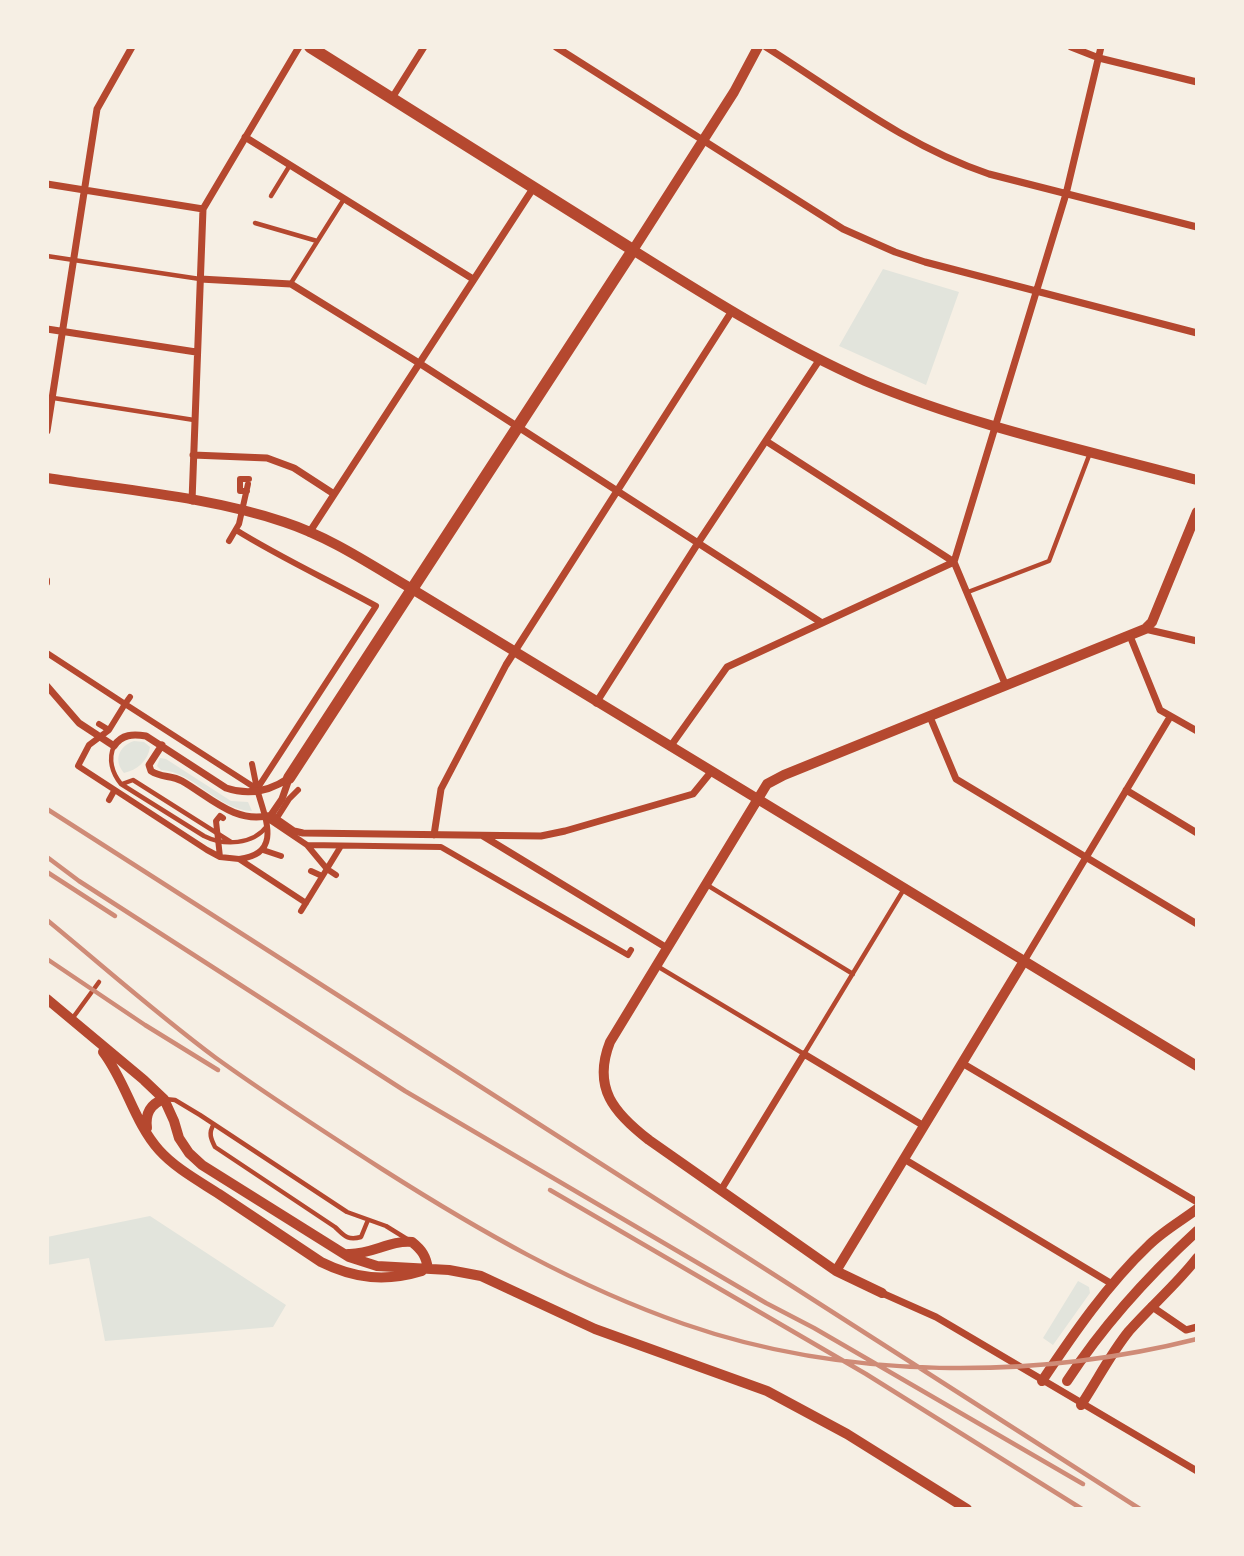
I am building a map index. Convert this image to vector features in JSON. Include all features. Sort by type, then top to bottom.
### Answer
[{"type":"main road","points":[[289,778],[633,250],[310,47]]},
{"type":"street","points":[[47,431],[97,109],[132,47]]},
{"type":"street","points":[[192,501],[203,209],[299,47]]},
{"type":"street","points":[[392,98],[424,47]]},
{"type":"street","points":[[556,47],[832,222],[870,242],[940,266],[1197,333]]},
{"type":"street","points":[[758,47],[704,139],[633,250],[732,311],[820,359],[904,396],[994,426],[1197,480]]},
{"type":"street","points":[[766,47],[884,124],[938,155],[989,174],[1197,227]]},
{"type":"street","points":[[1071,47],[1099,58],[1197,82]]},
{"type":"street","points":[[670,747],[727,667],[954,562],[1066,194],[1101,47]]},
{"type":"street","points":[[245,138],[473,279]]},
{"type":"street","points":[[47,184],[203,209]]},
{"type":"street","points":[[309,533],[534,187]]},
{"type":"street","points":[[200,279],[291,284],[419,363],[822,623]]},
{"type":"street","points":[[434,835],[440,789],[514,651],[732,311]]},
{"type":"street","points":[[47,329],[196,352]]},
{"type":"street","points":[[596,702],[820,359]]},
{"type":"street","points":[[766,440],[954,562],[1006,686]]},
{"type":"street","points":[[193,455],[267,458],[294,468],[334,494]]},
{"type":"street","points":[[47,478],[248,512],[309,533],[412,589],[1197,1066]]},
{"type":"street","points":[[240,479],[248,485],[240,491],[237,485],[240,479]]},
{"type":"street","points":[[229,541],[239,524],[248,485]]},
{"type":"street","points":[[1197,512],[1152,622],[1145,629],[767,784],[610,1042],[604,1065],[606,1090],[612,1105],[626,1122],[836,1271],[936,1317],[1081,1405],[1197,1471]]},
{"type":"street","points":[[236,530],[274,554],[370,599],[376,606],[257,789]]},
{"type":"street","points":[[1145,629],[1197,641]]},
{"type":"street","points":[[1130,636],[1160,710],[1197,731]]},
{"type":"street","points":[[47,653],[257,789]]},
{"type":"street","points":[[343,656],[350,660]]},
{"type":"street","points":[[47,685],[79,723],[114,746],[123,737],[134,734],[146,736],[226,788],[237,792],[267,790],[289,778]]},
{"type":"street","points":[[97,695],[101,688]]},
{"type":"street","points":[[317,695],[325,700]]},
{"type":"street","points":[[130,696],[109,730],[89,745],[78,766],[220,857],[250,858],[264,850],[270,818],[282,799],[289,778]]},
{"type":"street","points":[[930,717],[956,779],[1197,924]]},
{"type":"street","points":[[836,1271],[1170,717]]},
{"type":"street","points":[[99,724],[109,730]]},
{"type":"street","points":[[162,745],[149,765],[151,771],[159,777],[178,779],[241,817],[270,818],[298,832],[541,836],[693,794],[711,772]]},
{"type":"street","points":[[224,767],[229,759]]},
{"type":"street","points":[[252,764],[257,789],[270,818],[307,845],[327,869],[336,875]]},
{"type":"street","points":[[268,772],[275,777]]},
{"type":"street","points":[[270,818],[298,790]]},
{"type":"street","points":[[1126,790],[1197,833]]},
{"type":"street","points":[[109,800],[114,791]]},
{"type":"street","points":[[220,857],[216,821],[219,816],[223,818]]},
{"type":"street","points":[[482,835],[667,948]]},
{"type":"street","points":[[307,845],[441,847],[628,955],[631,950]]},
{"type":"street","points":[[301,911],[341,846]]},
{"type":"street","points":[[264,850],[281,856]]},
{"type":"street","points":[[239,859],[306,903]]},
{"type":"street","points":[[312,873],[322,876]]},
{"type":"street","points":[[47,999],[164,1099],[179,1138],[188,1153],[202,1165],[339,1252],[377,1266],[463,1271],[481,1276],[595,1329],[767,1391],[847,1434],[965,1508]]},
{"type":"street","points":[[89,1034],[117,1072],[148,1135],[170,1161],[321,1262],[338,1270],[379,1279],[428,1269]]},
{"type":"street","points":[[721,1190],[804,1054],[924,1126]]},
{"type":"street","points":[[962,1063],[1197,1202]]},
{"type":"street","points":[[148,1135],[148,1112],[158,1101],[164,1099]]},
{"type":"street","points":[[904,1159],[1112,1284]]},
{"type":"street","points":[[1042,1381],[1089,1312],[1112,1284],[1151,1243],[1197,1209]]},
{"type":"street","points":[[1067,1381],[1099,1333],[1127,1300],[1197,1231]]},
{"type":"street","points":[[339,1252],[370,1253],[395,1243],[412,1242],[426,1258],[428,1269]]},
{"type":"street","points":[[1081,1405],[1126,1334],[1197,1258]]},
{"type":"street","points":[[1151,1306],[1186,1330],[1197,1327]]},
{"type":"lane","points":[[271,197],[290,165]]},
{"type":"lane","points":[[291,284],[344,198]]},
{"type":"lane","points":[[255,223],[317,241]]},
{"type":"lane","points":[[47,256],[200,279]]},
{"type":"lane","points":[[50,398],[194,420]]},
{"type":"lane","points":[[968,592],[1049,561],[1090,452]]},
{"type":"lane","points":[[114,746],[110,759],[114,774],[121,784],[204,836],[232,842],[256,836],[264,831],[270,818]]},
{"type":"lane","points":[[121,784],[133,780],[232,842]]},
{"type":"lane","points":[[705,884],[853,974]]},
{"type":"lane","points":[[656,966],[804,1054],[904,889]]},
{"type":"lane","points":[[72,1019],[99,982]]},
{"type":"lane","points":[[164,1099],[175,1100],[214,1124],[347,1212],[386,1226],[412,1242]]},
{"type":"lane","points":[[214,1124],[210,1129],[210,1138],[215,1147],[335,1227],[348,1239],[361,1237],[368,1220]]},
{"type":"shaded area","points":[[883,269],[959,292],[926,385],[839,346]]},
{"type":"shaded area","points":[[134,741],[144,742],[150,747],[149,752],[141,764],[124,773],[119,763],[119,754],[125,746]]},
{"type":"shaded area","points":[[160,758],[166,759],[231,801],[248,802],[252,811],[239,809],[185,777],[161,770],[157,766]]},
{"type":"shaded area","points":[[150,1216],[286,1305],[273,1327],[105,1341],[89,1258],[47,1265],[47,1237]]},
{"type":"shaded area","points":[[1078,1281],[1089,1287],[1090,1293],[1053,1345],[1043,1338]]},
{"type":"railway","points":[[47,809],[1140,1509]]},
{"type":"railway","points":[[47,857],[79,881],[405,1091],[766,1303],[1083,1484]]},
{"type":"railway","points":[[47,872],[115,916]]},
{"type":"railway","points":[[47,920],[216,1058],[382,1169],[454,1214],[528,1255],[604,1292],[684,1324],[809,1356],[939,1368],[1070,1362],[1197,1339]]},
{"type":"railway","points":[[47,959],[218,1070]]},
{"type":"railway","points":[[550,1190],[866,1374],[1082,1509]]}]
